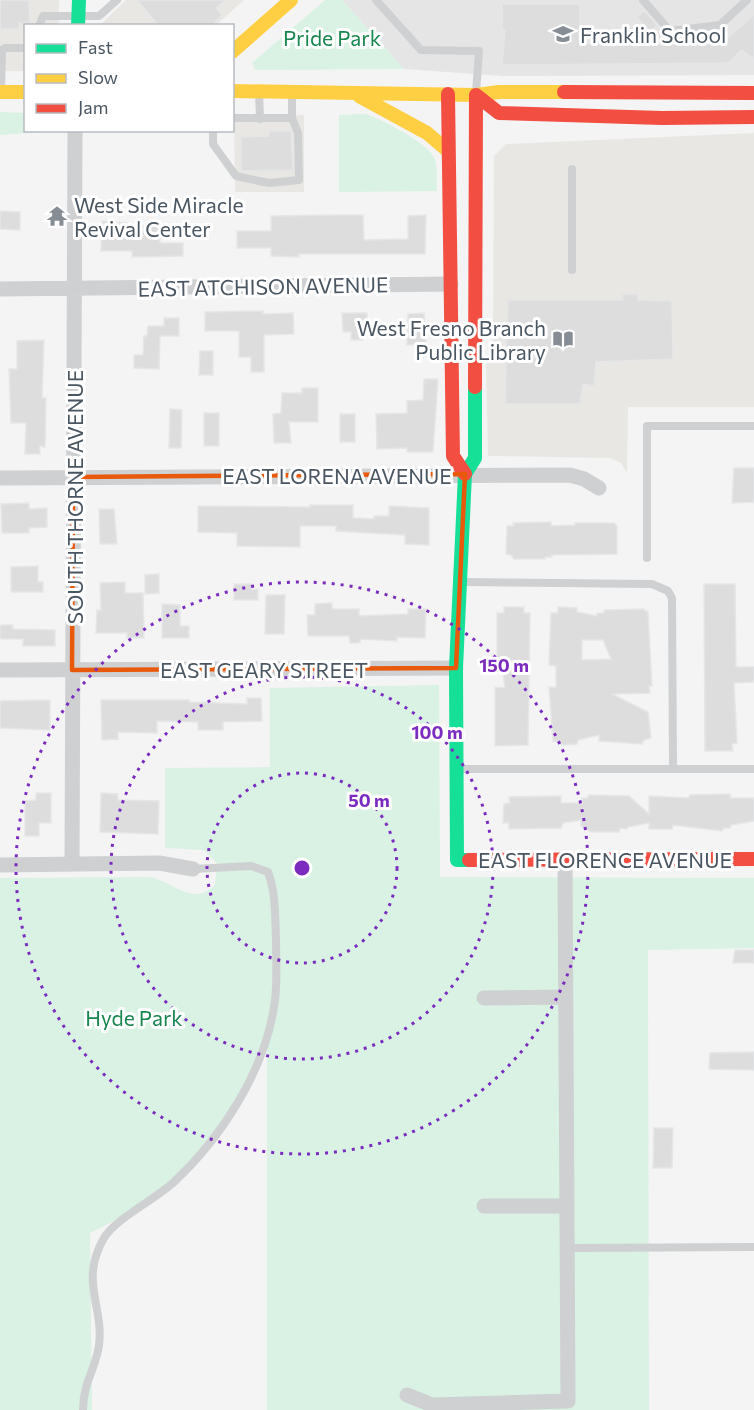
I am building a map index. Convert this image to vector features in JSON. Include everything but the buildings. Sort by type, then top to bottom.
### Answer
[{"type":"street","points":[[78,21],[79,0]]},
{"type":"street","points":[[234,50],[291,0]]},
{"type":"street","points":[[234,91],[476,95],[499,93],[754,93]]},
{"type":"street","points":[[1,92],[24,92]]},
{"type":"street","points":[[351,93],[381,106],[427,133],[448,150]]},
{"type":"street","points":[[448,94],[453,456],[465,474]]},
{"type":"street","points":[[476,95],[499,113],[662,118],[754,117]]},
{"type":"street","points":[[456,769],[456,668],[465,474],[475,458],[476,95]]},
{"type":"street","name":"SOUTH THORNE AVENUE","points":[[72,864],[75,132]]},
{"type":"street","name":"EAST ATCHISON AVENUE","points":[[0,289],[451,284]]},
{"type":"street","name":"EAST LORENA AVENUE","points":[[0,478],[570,475],[584,479],[599,488]]},
{"type":"street","name":"EAST GEARY STREET","points":[[0,670],[456,668]]},
{"type":"street","name":"EAST FLORENCE AVENUE","points":[[456,769],[457,860],[754,859]]},
{"type":"street","points":[[407,1395],[432,1405],[568,1401],[565,860]]},
{"type":"street","points":[[0,865],[159,862],[193,869]]},
{"type":"street","points":[[484,998],[564,997]]},
{"type":"street","points":[[484,1206],[566,1206]]},
{"type":"lane","points":[[40,24],[43,16],[78,21],[99,16],[117,0]]},
{"type":"lane","points":[[376,0],[422,50],[479,51],[476,95]]},
{"type":"lane","points":[[643,0],[670,31],[720,25],[747,0]]},
{"type":"lane","points":[[1,92],[2,50],[24,48]]},
{"type":"lane","points":[[259,91],[260,118]]},
{"type":"lane","points":[[213,132],[213,144],[236,176],[269,183],[299,180],[298,133],[292,118],[292,92]]},
{"type":"lane","points":[[234,118],[292,118]]},
{"type":"lane","points":[[572,169],[572,270]]},
{"type":"lane","points":[[647,558],[647,426],[754,426]]},
{"type":"lane","points":[[459,582],[652,584],[668,591],[672,598],[673,769]]},
{"type":"lane","points":[[456,769],[754,769]]},
{"type":"lane","points":[[83,1410],[84,1387],[99,1348],[93,1274],[104,1238],[117,1224],[153,1201],[174,1182],[204,1152],[231,1116],[265,1041],[274,1007],[276,930],[272,886],[268,872],[251,866],[193,869]]},
{"type":"lane","points":[[566,1248],[754,1247]]},
{"type":"highlighted area","points":[[465,474],[456,668],[72,670],[73,477]]},
{"type":"shaded area","points":[[0,0],[59,0],[59,24],[24,24],[24,71],[0,71]]},
{"type":"shaded area","points":[[126,0],[244,0],[217,24],[101,24]]},
{"type":"shaded area","name":"Franklin School","points":[[342,0],[754,0],[754,75],[503,76],[404,69]]},
{"type":"shaded area","points":[[304,115],[304,192],[235,192],[234,116]]},
{"type":"shaded area","points":[[754,133],[754,407],[628,407],[627,473],[621,463],[610,458],[488,456],[486,360],[493,339],[494,156],[506,144]]},
{"type":"green space","name":"Pride Park","points":[[325,0],[342,0],[404,69],[255,70],[252,63]]},
{"type":"green space","points":[[0,112],[24,113],[24,132],[39,132],[0,135]]},
{"type":"green space","points":[[365,114],[403,132],[430,151],[436,164],[437,191],[339,192],[339,115]]},
{"type":"green space","name":"Hyde Park","points":[[439,685],[440,877],[754,878],[754,948],[648,950],[649,1410],[267,1410],[267,1045],[235,1114],[208,1151],[161,1192],[90,1233],[92,1410],[0,1410],[0,878],[148,877],[190,893],[198,894],[207,891],[215,885],[217,863],[204,850],[165,848],[165,768],[270,767],[270,688]]},
{"type":"traffic: fast","points":[[78,24],[79,0]]},
{"type":"traffic: fast","points":[[469,860],[457,860],[456,668],[465,474],[475,458],[475,387]]},
{"type":"traffic: slow","points":[[234,50],[291,0]]},
{"type":"traffic: slow","points":[[234,91],[476,95],[499,92],[564,92]]},
{"type":"traffic: slow","points":[[0,92],[24,92]]},
{"type":"traffic: slow","points":[[359,96],[427,133],[448,151]]},
{"type":"traffic: jam","points":[[564,92],[754,93]]},
{"type":"traffic: jam","points":[[448,94],[453,456],[465,474]]},
{"type":"traffic: jam","points":[[475,387],[476,95]]},
{"type":"traffic: jam","points":[[476,95],[499,113],[662,118],[754,117]]},
{"type":"traffic: jam","points":[[469,860],[754,859]]},
{"type":"place","name":"Franklin School","points":[[563,34]]},
{"type":"place","name":"West Side Miracle Revival Center","points":[[57,216]]},
{"type":"place","name":"West Fresno Branch Public Library","points":[[563,339]]}]
